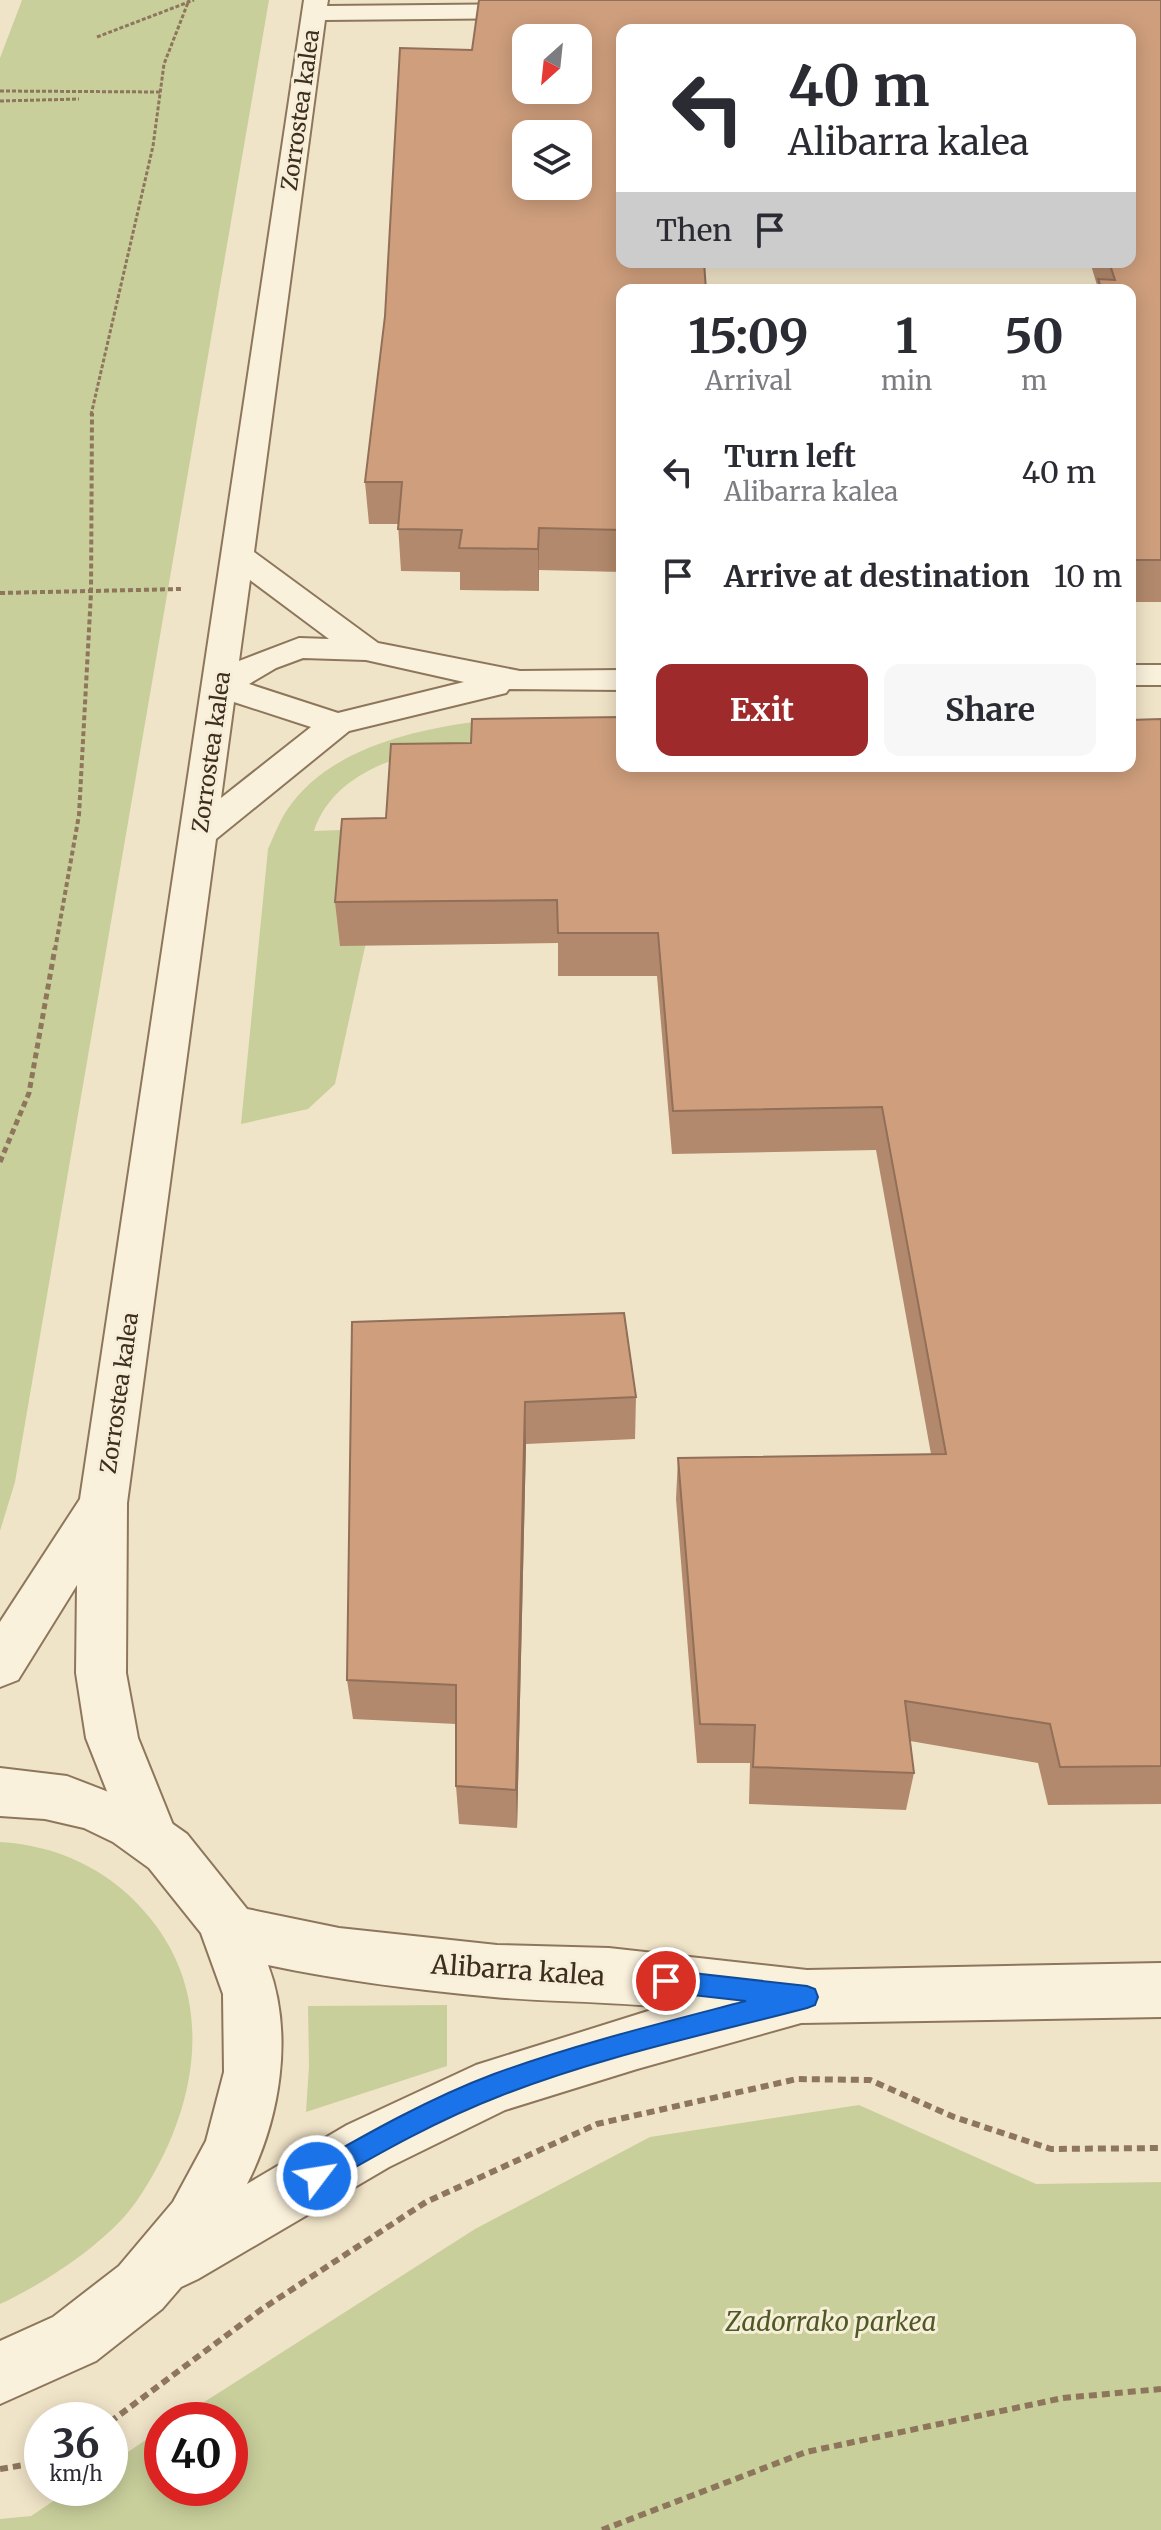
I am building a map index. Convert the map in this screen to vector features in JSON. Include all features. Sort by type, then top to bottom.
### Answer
[{"type":"street","points":[[315,6],[564,10]]},
{"type":"street","name":"Zorrostea kalea","points":[[150,1835],[112,1738],[101,1673],[103,1503],[201,832],[315,6]]},
{"type":"street","points":[[237,555],[366,650]]},
{"type":"street","points":[[220,686],[264,661],[299,648],[366,650],[428,665],[520,681],[616,680]]},
{"type":"street","points":[[1136,675],[1161,675]]},
{"type":"street","points":[[201,832],[337,724],[430,699],[520,681]]},
{"type":"street","points":[[220,686],[337,724]]},
{"type":"street","name":"Zorrostea kalea","points":[[0,1665],[103,1503]]},
{"type":"street","points":[[0,1792],[23,1792],[90,1806],[150,1835],[197,1877],[232,1932],[251,1993],[255,2060],[241,2130],[211,2201],[165,2265],[101,2323],[27,2365],[0,2373]]},
{"type":"street","name":"Alibarra kalea","points":[[232,1932],[355,1956],[497,1971],[609,1975],[807,1997],[1161,1990]]},
{"type":"street","name":"Alibarra kalea","points":[[165,2265],[368,2146],[496,2085],[637,2041],[807,1997]]},
{"type":"path","points":[[97,37],[190,1]]},
{"type":"path","points":[[0,1162],[29,1093],[79,815],[91,593],[91,417],[153,146],[164,64],[190,1]]},
{"type":"path","points":[[0,91],[160,92]]},
{"type":"path","points":[[0,101],[79,99]]},
{"type":"path","points":[[0,593],[181,589]]},
{"type":"path","points":[[128,2409],[262,2309],[426,2202],[597,2124],[797,2079],[870,2080],[954,2117],[1051,2149],[1161,2148]]},
{"type":"path","points":[[602,2530],[806,2452],[1063,2398],[1161,2389]]},
{"type":"path","points":[[0,2469],[24,2465]]},
{"type":"green space","points":[[22,0],[269,0],[15,1482],[0,1531],[0,58]]},
{"type":"green space","points":[[473,722],[482,740],[408,755],[383,764],[341,790],[325,808],[314,831],[391,828],[335,1084],[308,1109],[241,1124],[268,849],[284,815],[323,773],[370,747],[422,731]]},
{"type":"green space","points":[[0,1842],[41,1848],[80,1862],[114,1883],[144,1911],[168,1945],[184,1980],[191,2018],[192,2056],[186,2094],[174,2132],[136,2202],[92,2247],[36,2285],[0,2304]]},
{"type":"green space","points":[[447,2005],[447,2066],[306,2112],[308,2006]]},
{"type":"green space","name":"Zadorrako parkea","points":[[859,2105],[1036,2184],[1161,2182],[1161,2530],[0,2530],[0,2519],[31,2516],[46,2506],[128,2506],[128,2452],[144,2441],[144,2506],[248,2506],[248,2402],[204,2402],[475,2229],[650,2137]]},
{"type":"building","points":[[479,0],[1161,0],[1161,560],[1136,560],[1136,284],[1100,284],[1098,279],[1115,280],[1111,268],[1136,268],[1136,24],[616,24],[616,268],[704,268],[706,284],[616,284],[616,530],[539,528],[538,549],[459,548],[462,530],[398,529],[402,482],[365,482],[385,316],[400,48],[472,50]]},
{"type":"building","points":[[616,717],[616,772],[1136,772],[1136,720],[1161,719],[1161,1766],[1060,1767],[1050,1724],[905,1701],[914,1773],[753,1767],[755,1725],[700,1724],[678,1458],[946,1454],[882,1107],[673,1111],[658,933],[558,933],[557,900],[335,902],[342,819],[386,818],[391,744],[471,743],[472,719]]},
{"type":"building","points":[[624,1313],[636,1397],[525,1402],[516,1790],[456,1786],[456,1685],[347,1680],[352,1322]]},
{"type":"route","points":[[317,2176],[368,2146],[496,2085],[637,2041],[807,1997],[666,1981]]}]
